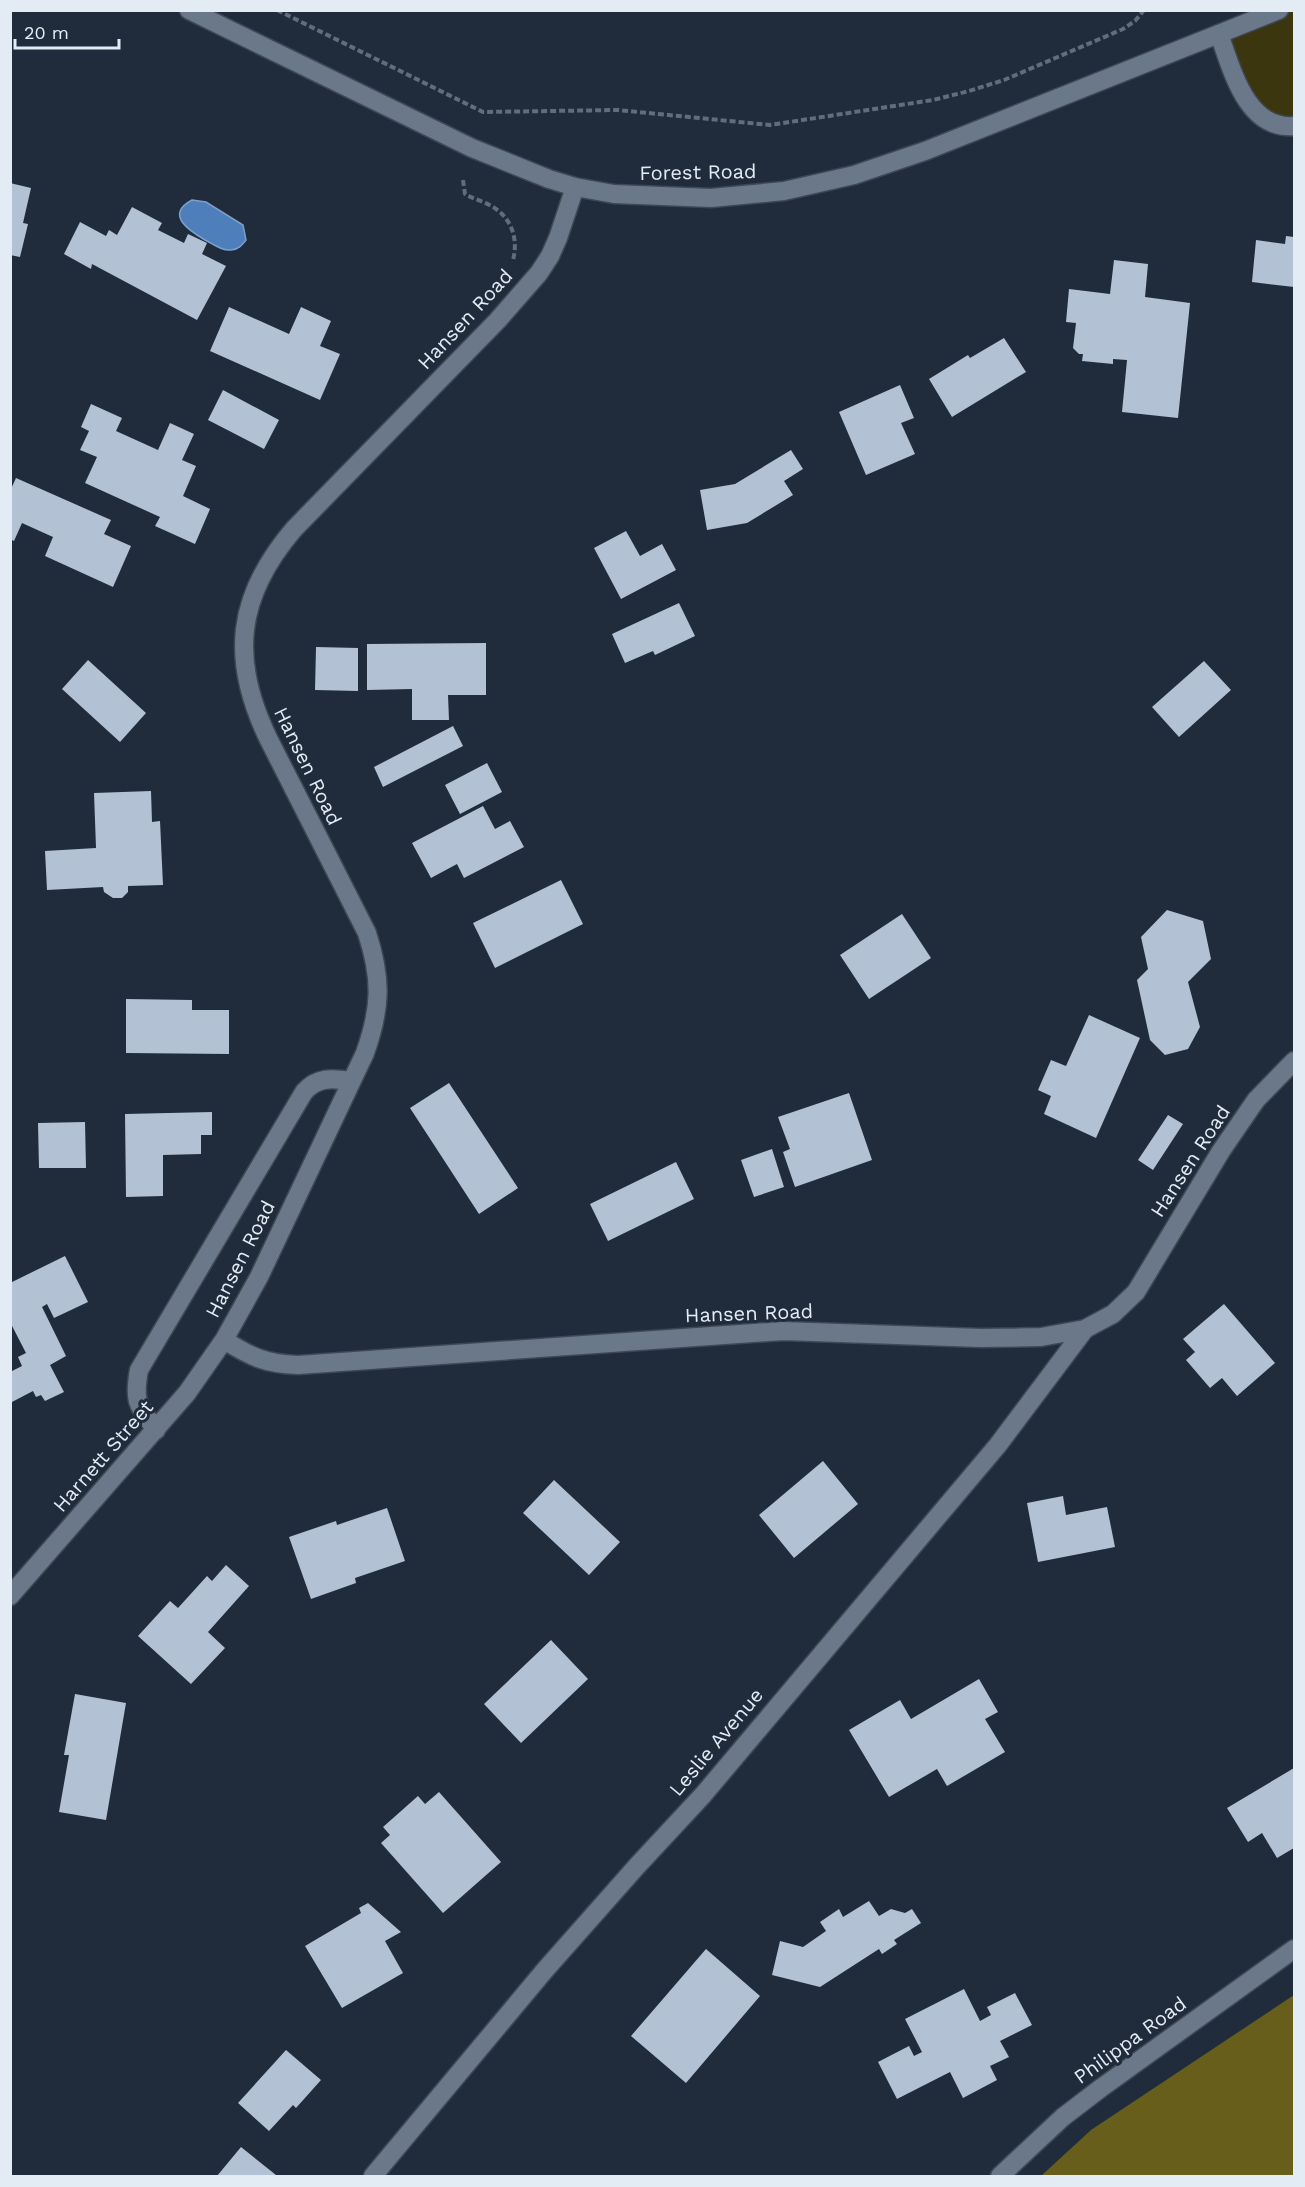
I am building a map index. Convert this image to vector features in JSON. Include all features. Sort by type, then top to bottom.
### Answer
[{"type":"street","name":"Forest Road","points":[[189,10],[472,148],[549,179],[575,187],[638,196],[711,198],[784,191],[854,175],[925,151],[1279,10]]},
{"type":"street","points":[[1219,34],[1244,97],[1266,120],[1278,125],[1294,126]]},
{"type":"street","name":"Hansen Road","points":[[575,187],[558,238],[539,273],[498,320],[294,529],[276,550],[250,602],[243,658],[247,683],[256,712],[368,933],[375,956],[378,1000],[376,1024],[365,1053],[260,1277],[224,1340],[251,1357],[279,1364],[298,1365],[783,1331],[981,1338],[1041,1337],[1085,1329],[1113,1314],[1136,1292],[1221,1151],[1256,1100],[1294,1061]]},
{"type":"street","points":[[156,1430],[140,1408],[136,1397],[139,1370],[304,1092],[311,1084],[320,1080],[332,1078],[350,1081]]},
{"type":"street","name":"Leslie Avenue","points":[[373,2176],[545,1970],[703,1795],[998,1445],[1085,1329]]},
{"type":"street","name":"Harnett Street","points":[[10,1596],[187,1394],[224,1340]]},
{"type":"street","name":"Philippa Road","points":[[1000,2176],[1063,2117],[1091,2095],[1294,1949]]},
{"type":"path","points":[[278,10],[483,112],[618,110],[770,125],[933,100],[969,91],[1004,80],[1123,29],[1135,21],[1144,10]]},
{"type":"path","points":[[480,120],[483,112]]},
{"type":"path","points":[[463,180],[465,194],[495,208],[510,223],[516,243],[512,264]]},
{"type":"shaded area","points":[[1279,11],[1294,11],[1294,126],[1266,120],[1219,34]]},
{"type":"shaded area","points":[[1294,1995],[1294,2176],[1041,2176],[1091,2130]]},
{"type":"water","points":[[192,200],[206,202],[243,225],[246,240],[238,248],[228,250],[218,247],[193,232],[180,217],[180,211]]},
{"type":"building","points":[[10,183],[31,188],[23,223],[28,224],[20,257],[10,255]]},
{"type":"building","points":[[132,207],[162,223],[158,230],[184,243],[188,234],[207,243],[202,254],[226,266],[197,320],[92,264],[91,269],[64,254],[80,222],[106,236],[109,230],[117,235]]},
{"type":"building","points":[[1286,236],[1294,237],[1294,287],[1252,282],[1256,240],[1285,244]]},
{"type":"building","points":[[1114,260],[1148,264],[1145,297],[1190,303],[1178,418],[1122,412],[1127,360],[1113,359],[1113,364],[1082,361],[1083,354],[1079,354],[1073,348],[1076,323],[1066,322],[1069,289],[1110,294]]},
{"type":"building","points":[[229,307],[289,334],[301,307],[331,321],[320,346],[340,354],[320,400],[210,351]]},
{"type":"building","points":[[1004,338],[1026,372],[952,417],[929,379],[968,355],[970,358]]},
{"type":"building","points":[[900,385],[914,418],[901,423],[915,454],[866,475],[839,412]]},
{"type":"building","points":[[223,390],[279,420],[264,449],[208,420]]},
{"type":"building","points":[[91,404],[122,418],[116,431],[158,450],[170,423],[194,434],[182,460],[196,466],[183,496],[210,509],[195,544],[155,526],[160,517],[85,483],[97,457],[80,450],[89,431],[81,427]]},
{"type":"building","points":[[791,450],[803,469],[784,481],[793,495],[747,523],[707,530],[700,490],[735,484]]},
{"type":"building","points":[[16,478],[111,520],[104,534],[131,546],[113,587],[45,556],[53,537],[22,523],[14,541],[10,539],[10,491]]},
{"type":"building","points":[[626,531],[640,556],[662,544],[676,570],[621,599],[594,548]]},
{"type":"building","points":[[679,603],[695,636],[655,655],[653,651],[625,663],[612,634]]},
{"type":"building","points":[[486,643],[486,695],[448,695],[449,720],[412,720],[412,689],[367,690],[367,644]]},
{"type":"building","points":[[316,647],[358,648],[358,691],[315,690]]},
{"type":"building","points":[[88,660],[146,713],[120,742],[62,689]]},
{"type":"building","points":[[1204,661],[1231,690],[1179,737],[1152,707]]},
{"type":"building","points":[[453,726],[463,746],[383,787],[374,767]]},
{"type":"building","points":[[487,763],[502,792],[460,814],[445,785]]},
{"type":"building","points":[[151,791],[152,822],[160,821],[163,885],[128,886],[128,892],[122,898],[113,898],[104,892],[103,887],[47,890],[45,851],[96,848],[94,793]]},
{"type":"building","points":[[483,806],[495,829],[510,821],[524,847],[464,878],[457,864],[431,878],[412,843]]},
{"type":"building","points":[[561,880],[583,924],[495,968],[473,923]]},
{"type":"building","points":[[1167,910],[1203,921],[1211,959],[1188,982],[1200,1027],[1188,1049],[1165,1055],[1150,1040],[1137,980],[1148,969],[1141,937]]},
{"type":"building","points":[[902,914],[931,958],[869,999],[840,955]]},
{"type":"building","points":[[126,999],[192,1000],[192,1010],[229,1010],[229,1054],[126,1053]]},
{"type":"building","points":[[1089,1015],[1140,1038],[1096,1138],[1044,1114],[1051,1096],[1038,1090],[1051,1060],[1066,1066]]},
{"type":"building","points":[[449,1083],[518,1188],[479,1214],[410,1108]]},
{"type":"building","points":[[849,1093],[872,1160],[795,1187],[783,1152],[790,1149],[778,1117]]},
{"type":"building","points":[[212,1112],[212,1135],[201,1135],[201,1154],[163,1155],[163,1196],[126,1197],[125,1114]]},
{"type":"building","points":[[1168,1115],[1183,1124],[1153,1170],[1138,1160]]},
{"type":"building","points":[[85,1122],[86,1168],[39,1168],[38,1123]]},
{"type":"building","points":[[772,1149],[784,1187],[754,1197],[741,1160]]},
{"type":"building","points":[[676,1162],[694,1199],[608,1241],[590,1204]]},
{"type":"building","points":[[65,1256],[88,1302],[54,1318],[47,1304],[42,1307],[66,1356],[50,1365],[64,1392],[45,1401],[41,1395],[36,1397],[33,1391],[12,1402],[10,1372],[22,1366],[18,1357],[26,1353],[10,1322],[10,1283]]},
{"type":"building","points":[[1224,1304],[1275,1363],[1237,1396],[1222,1378],[1210,1388],[1186,1360],[1195,1352],[1183,1339]]},
{"type":"building","points":[[823,1461],[858,1504],[794,1558],[759,1515]]},
{"type":"building","points":[[554,1480],[620,1542],[589,1575],[523,1513]]},
{"type":"building","points":[[1063,1496],[1066,1515],[1107,1507],[1115,1547],[1038,1562],[1027,1503]]},
{"type":"building","points":[[387,1508],[405,1561],[355,1578],[356,1583],[311,1599],[289,1537],[336,1521],[337,1525]]},
{"type":"building","points":[[226,1565],[249,1586],[208,1632],[225,1648],[191,1684],[138,1636],[170,1601],[178,1608],[207,1576],[212,1581]]},
{"type":"building","points":[[551,1640],[588,1679],[521,1743],[484,1704]]},
{"type":"building","points":[[979,1679],[998,1712],[985,1719],[1005,1752],[947,1786],[937,1769],[889,1797],[849,1730],[900,1700],[911,1719]]},
{"type":"building","points":[[75,1694],[126,1703],[106,1820],[59,1812],[69,1755],[64,1755]]},
{"type":"building","points":[[1294,1768],[1294,1848],[1277,1858],[1262,1833],[1248,1842],[1227,1808]]},
{"type":"building","points":[[439,1792],[501,1862],[443,1913],[381,1843],[390,1835],[383,1827],[418,1796],[425,1804]]},
{"type":"building","points":[[869,1901],[879,1916],[891,1909],[905,1913],[912,1909],[921,1923],[894,1940],[897,1944],[882,1954],[879,1949],[820,1987],[772,1975],[780,1941],[803,1947],[826,1931],[820,1922],[839,1909],[843,1917]]},
{"type":"building","points":[[368,1903],[401,1932],[385,1941],[403,1973],[342,2008],[305,1946],[361,1913],[359,1908]]},
{"type":"building","points":[[706,1949],[760,1996],[686,2083],[631,2036]]},
{"type":"building","points":[[964,1989],[980,2021],[991,2015],[987,2007],[1015,1993],[1032,2025],[1000,2041],[1009,2057],[990,2066],[997,2080],[963,2098],[950,2072],[897,2099],[878,2062],[909,2046],[914,2056],[922,2052],[905,2019]]},
{"type":"building","points":[[286,2050],[321,2080],[296,2108],[293,2105],[269,2131],[238,2103]]},
{"type":"building","points":[[241,2147],[276,2175],[217,2176]]}]
